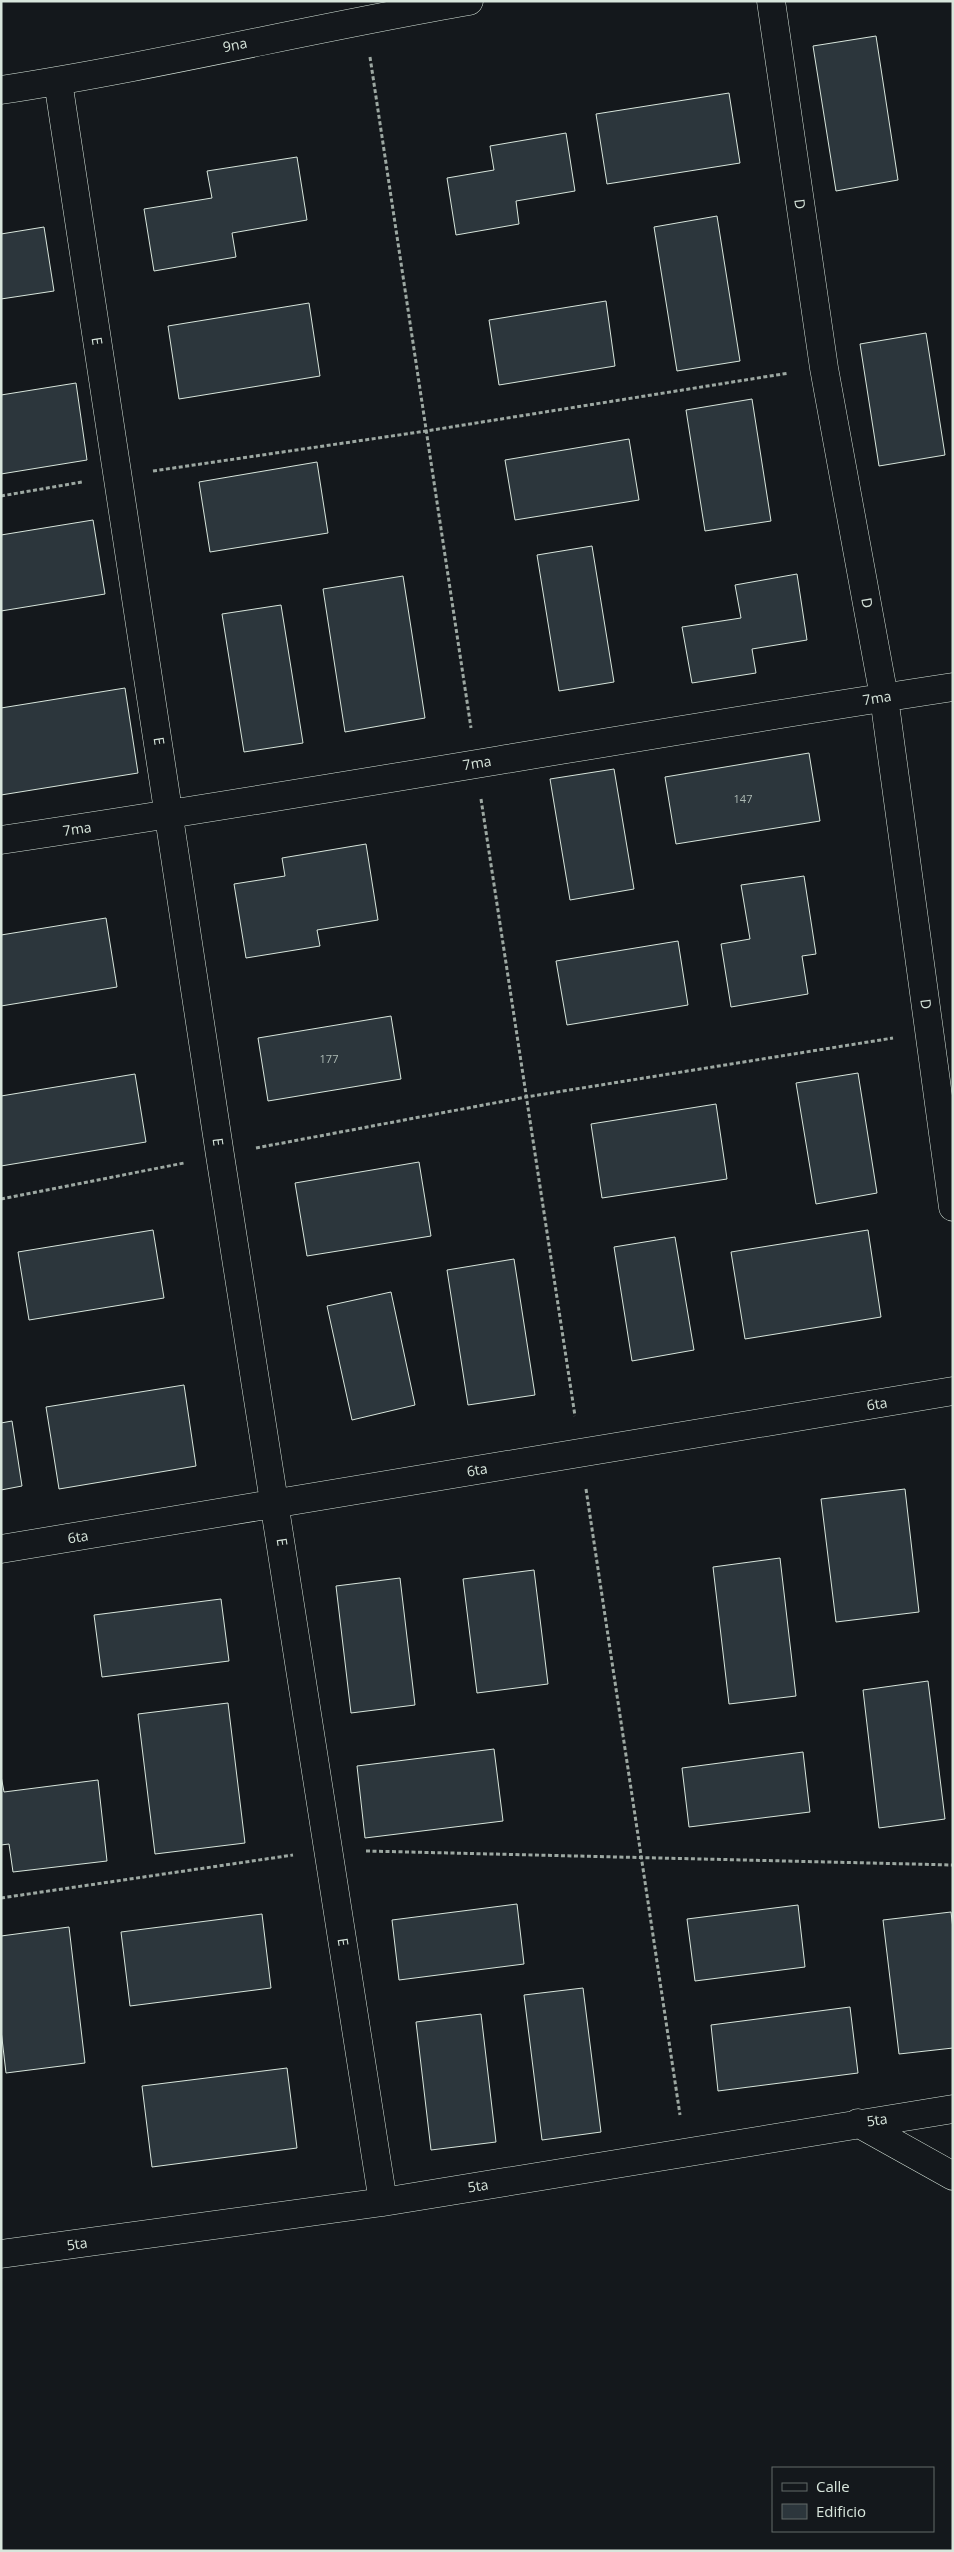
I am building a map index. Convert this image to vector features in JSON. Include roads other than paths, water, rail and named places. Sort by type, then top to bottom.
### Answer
[{"type":"street","name":"9na","points":[[1,90],[58,81],[364,19],[469,1]]},
{"type":"street","name":"D","points":[[771,1],[824,368],[884,697],[953,1207]]},
{"type":"street","name":"E","points":[[58,81],[220,1155],[383,2202]]},
{"type":"street","name":"7ma","points":[[1,840],[170,815],[476,763],[953,687]]},
{"type":"street","name":"6ta","points":[[1,1549],[276,1505],[580,1452],[953,1391]]},
{"type":"street","name":"5ta","points":[[1,2254],[383,2202],[953,2109]]},
{"type":"street","points":[[858,2123],[953,2176]]}]
